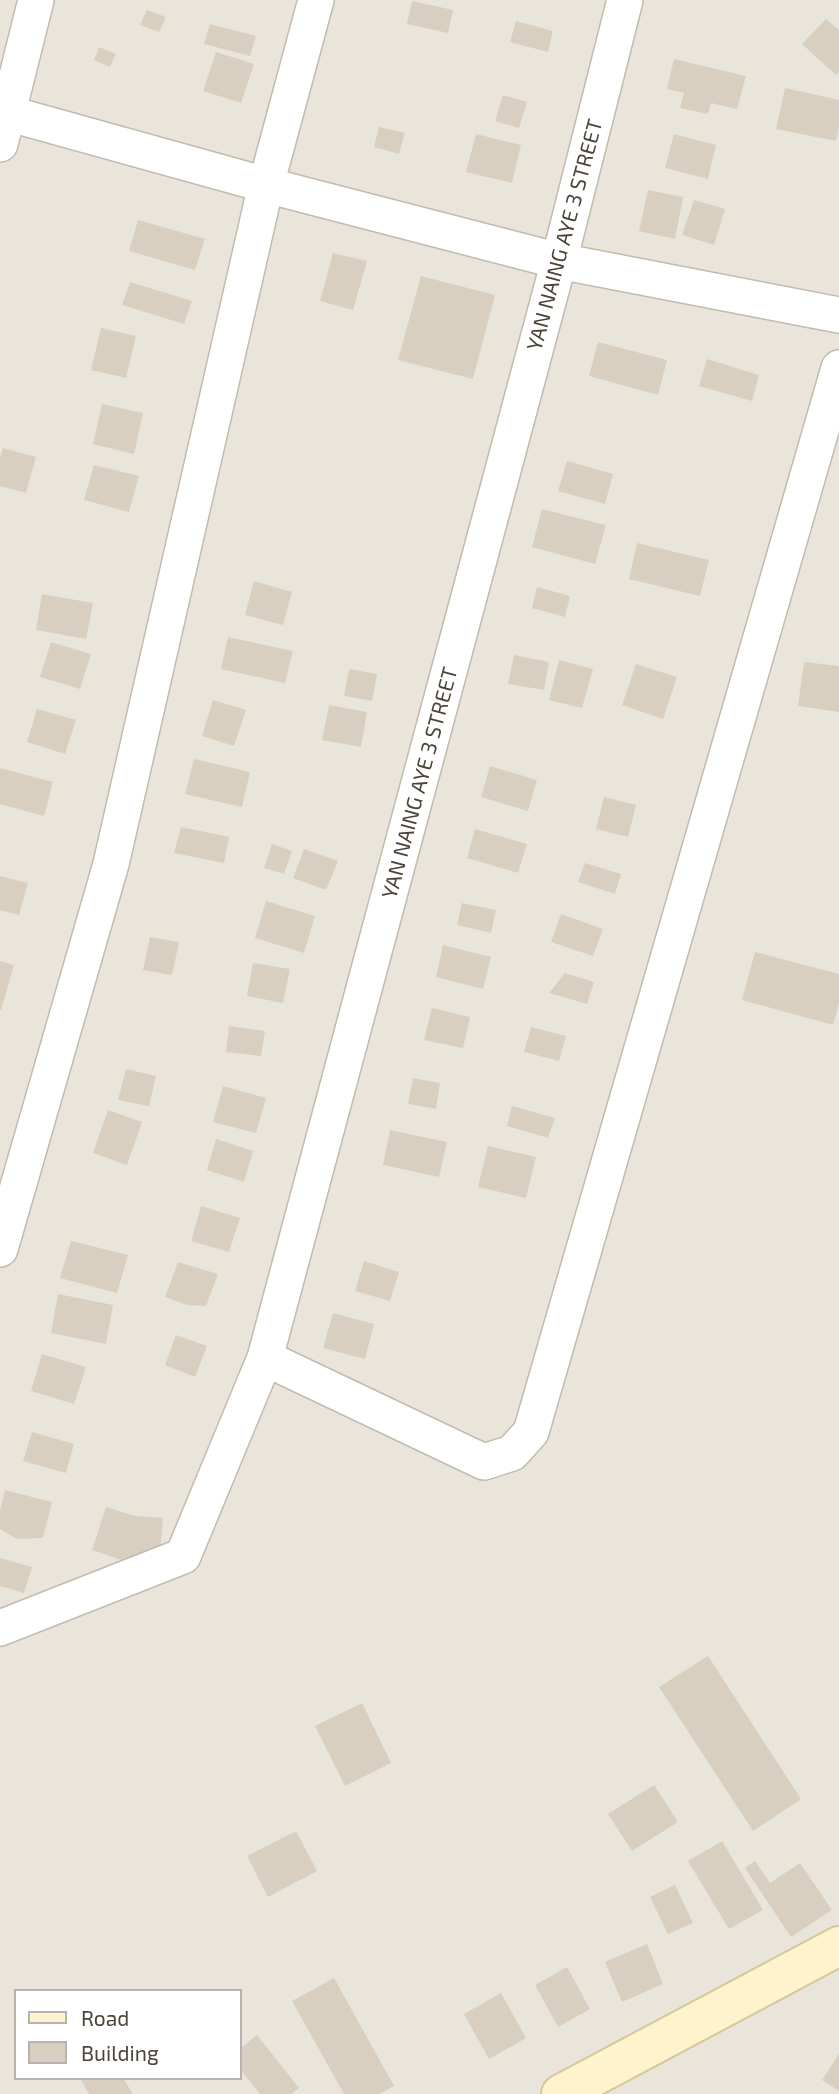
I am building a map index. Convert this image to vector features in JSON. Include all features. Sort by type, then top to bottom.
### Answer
[{"type":"main road","points":[[561,2094],[839,1946]]},
{"type":"street","points":[[36,0],[3,123],[266,185],[559,261],[839,315]]},
{"type":"street","points":[[0,1250],[111,864],[266,185],[316,0]]},
{"type":"street","name":"YAN NAING AYE 3 STREET","points":[[0,1628],[183,1556],[265,1358],[559,261],[625,0]]},
{"type":"street","points":[[265,1358],[484,1462],[512,1453],[531,1432],[839,369]]},
{"type":"shaded area","points":[[0,0],[839,0],[839,2094],[0,2094]]},
{"type":"building","points":[[412,1],[453,10],[448,33],[407,24]]},
{"type":"building","points":[[147,10],[166,17],[159,32],[140,25]]},
{"type":"building","points":[[826,19],[839,30],[839,71],[836,75],[802,44]]},
{"type":"building","points":[[516,21],[553,31],[548,52],[510,42]]},
{"type":"building","points":[[210,24],[256,36],[250,56],[204,44]]},
{"type":"building","points":[[99,47],[116,54],[110,67],[94,60]]},
{"type":"building","points":[[216,52],[254,64],[241,103],[203,91]]},
{"type":"building","points":[[674,59],[746,76],[737,109],[711,103],[708,114],[680,108],[684,93],[667,89]]},
{"type":"building","points":[[785,88],[839,100],[836,141],[776,129]]},
{"type":"building","points":[[503,95],[527,102],[519,128],[495,121]]},
{"type":"building","points":[[379,127],[405,133],[399,154],[374,147]]},
{"type":"building","points":[[476,134],[521,145],[512,183],[466,172]]},
{"type":"building","points":[[674,134],[716,145],[708,179],[665,168]]},
{"type":"building","points":[[648,190],[683,197],[675,239],[639,231]]},
{"type":"building","points":[[694,200],[725,209],[714,245],[682,235]]},
{"type":"building","points":[[138,220],[205,239],[195,270],[129,251]]},
{"type":"building","points":[[333,253],[367,261],[353,310],[320,301]]},
{"type":"building","points":[[421,276],[495,295],[473,379],[398,360]]},
{"type":"building","points":[[130,282],[192,301],[184,324],[122,305]]},
{"type":"building","points":[[101,328],[136,336],[126,378],[91,370]]},
{"type":"building","points":[[598,342],[667,360],[658,395],[589,376]]},
{"type":"building","points":[[707,359],[759,375],[752,401],[699,386]]},
{"type":"building","points":[[102,404],[143,413],[134,454],[93,444]]},
{"type":"building","points":[[3,448],[36,457],[26,493],[0,486],[0,457]]},
{"type":"building","points":[[567,461],[613,474],[605,504],[558,491]]},
{"type":"building","points":[[94,465],[139,476],[129,512],[84,500]]},
{"type":"building","points":[[542,509],[606,525],[595,564],[532,547]]},
{"type":"building","points":[[637,543],[709,560],[700,596],[629,579]]},
{"type":"building","points":[[254,581],[292,592],[283,625],[245,615]]},
{"type":"building","points":[[537,587],[570,596],[565,617],[532,608]]},
{"type":"building","points":[[42,594],[93,603],[86,639],[36,630]]},
{"type":"building","points":[[228,637],[293,651],[285,683],[221,669]]},
{"type":"building","points":[[51,642],[91,654],[80,689],[40,677]]},
{"type":"building","points":[[514,655],[549,662],[544,690],[508,684]]},
{"type":"building","points":[[559,660],[593,669],[582,708],[549,700]]},
{"type":"building","points":[[804,662],[839,666],[839,712],[798,706]]},
{"type":"building","points":[[636,664],[677,677],[663,719],[622,705]]},
{"type":"building","points":[[349,669],[377,674],[372,701],[344,696]]},
{"type":"building","points":[[213,700],[246,710],[234,746],[202,736]]},
{"type":"building","points":[[329,705],[367,712],[361,747],[322,740]]},
{"type":"building","points":[[37,709],[76,720],[65,754],[27,742]]},
{"type":"building","points":[[194,759],[250,772],[242,807],[185,794]]},
{"type":"building","points":[[490,766],[537,780],[528,811],[481,797]]},
{"type":"building","points":[[0,768],[53,782],[44,816],[0,804]]},
{"type":"building","points":[[604,797],[636,805],[628,837],[596,829]]},
{"type":"building","points":[[181,827],[229,837],[224,863],[174,853]]},
{"type":"building","points":[[475,829],[527,844],[518,873],[467,858]]},
{"type":"building","points":[[272,844],[292,851],[284,874],[264,868]]},
{"type":"building","points":[[304,849],[338,861],[326,890],[293,878]]},
{"type":"building","points":[[585,863],[621,874],[615,894],[578,882]]},
{"type":"building","points":[[0,876],[28,883],[19,915],[0,910]]},
{"type":"building","points":[[266,901],[315,916],[304,953],[255,938]]},
{"type":"building","points":[[462,903],[496,910],[491,933],[457,925]]},
{"type":"building","points":[[561,914],[603,929],[593,956],[551,942]]},
{"type":"building","points":[[150,937],[179,942],[172,975],[143,970]]},
{"type":"building","points":[[443,945],[491,957],[483,989],[436,977]]},
{"type":"building","points":[[755,952],[839,974],[839,1003],[833,1025],[742,1000]]},
{"type":"building","points":[[0,961],[14,965],[1,1010],[0,1010]]},
{"type":"building","points":[[253,963],[290,969],[283,1003],[247,996]]},
{"type":"building","points":[[565,973],[594,982],[587,1004],[549,993]]},
{"type":"building","points":[[432,1008],[470,1017],[463,1048],[424,1040]]},
{"type":"building","points":[[229,1026],[265,1031],[261,1056],[226,1052]]},
{"type":"building","points":[[531,1027],[566,1036],[559,1061],[524,1052]]},
{"type":"building","points":[[126,1069],[156,1076],[149,1106],[118,1100]]},
{"type":"building","points":[[413,1078],[440,1083],[436,1109],[408,1104]]},
{"type":"building","points":[[223,1086],[266,1098],[256,1133],[213,1122]]},
{"type":"building","points":[[512,1106],[555,1118],[548,1138],[507,1126]]},
{"type":"building","points":[[108,1110],[142,1122],[127,1165],[93,1153]]},
{"type":"building","points":[[390,1130],[447,1142],[439,1177],[383,1165]]},
{"type":"building","points":[[216,1139],[253,1151],[244,1182],[207,1170]]},
{"type":"building","points":[[488,1146],[536,1157],[526,1198],[478,1187]]},
{"type":"building","points":[[201,1206],[240,1218],[229,1252],[191,1241]]},
{"type":"building","points":[[71,1241],[128,1255],[117,1293],[60,1278]]},
{"type":"building","points":[[364,1261],[399,1272],[390,1301],[355,1291]]},
{"type":"building","points":[[178,1262],[218,1274],[206,1306],[187,1305],[165,1297]]},
{"type":"building","points":[[58,1294],[113,1305],[106,1344],[51,1333]]},
{"type":"building","points":[[333,1313],[374,1324],[365,1359],[323,1348]]},
{"type":"building","points":[[176,1335],[207,1346],[195,1377],[165,1365]]},
{"type":"building","points":[[42,1354],[86,1367],[74,1404],[31,1391]]},
{"type":"building","points":[[32,1432],[74,1444],[66,1473],[23,1461]]},
{"type":"building","points":[[5,1490],[52,1502],[43,1538],[17,1539],[0,1529],[0,1511]]},
{"type":"building","points":[[106,1507],[135,1516],[163,1518],[159,1562],[121,1560],[92,1550]]},
{"type":"building","points":[[0,1558],[32,1567],[24,1593],[0,1586]]},
{"type":"building","points":[[708,1656],[801,1799],[753,1831],[659,1687]]},
{"type":"building","points":[[362,1703],[391,1763],[345,1786],[315,1726]]},
{"type":"building","points":[[654,1785],[678,1822],[632,1851],[608,1814]]},
{"type":"building","points":[[296,1831],[317,1871],[268,1897],[247,1856]]},
{"type":"building","points":[[722,1841],[763,1910],[729,1929],[688,1861]]},
{"type":"building","points":[[755,1861],[770,1883],[800,1863],[832,1910],[791,1937],[745,1868]]},
{"type":"building","points":[[675,1885],[693,1923],[668,1934],[650,1897]]},
{"type":"building","points":[[647,1944],[663,1984],[622,2002],[605,1962]]},
{"type":"building","points":[[567,1967],[590,2009],[558,2027],[535,1985]]},
{"type":"building","points":[[334,1978],[394,2086],[380,2094],[344,2094],[292,2001]]},
{"type":"building","points":[[501,1993],[526,2038],[489,2059],[464,2014]]},
{"type":"building","points":[[257,2035],[299,2088],[291,2094],[260,2094],[242,2072],[242,2047]]},
{"type":"building","points":[[839,2054],[839,2091],[822,2080]]},
{"type":"building","points":[[81,2080],[124,2080],[133,2094],[89,2094]]}]
